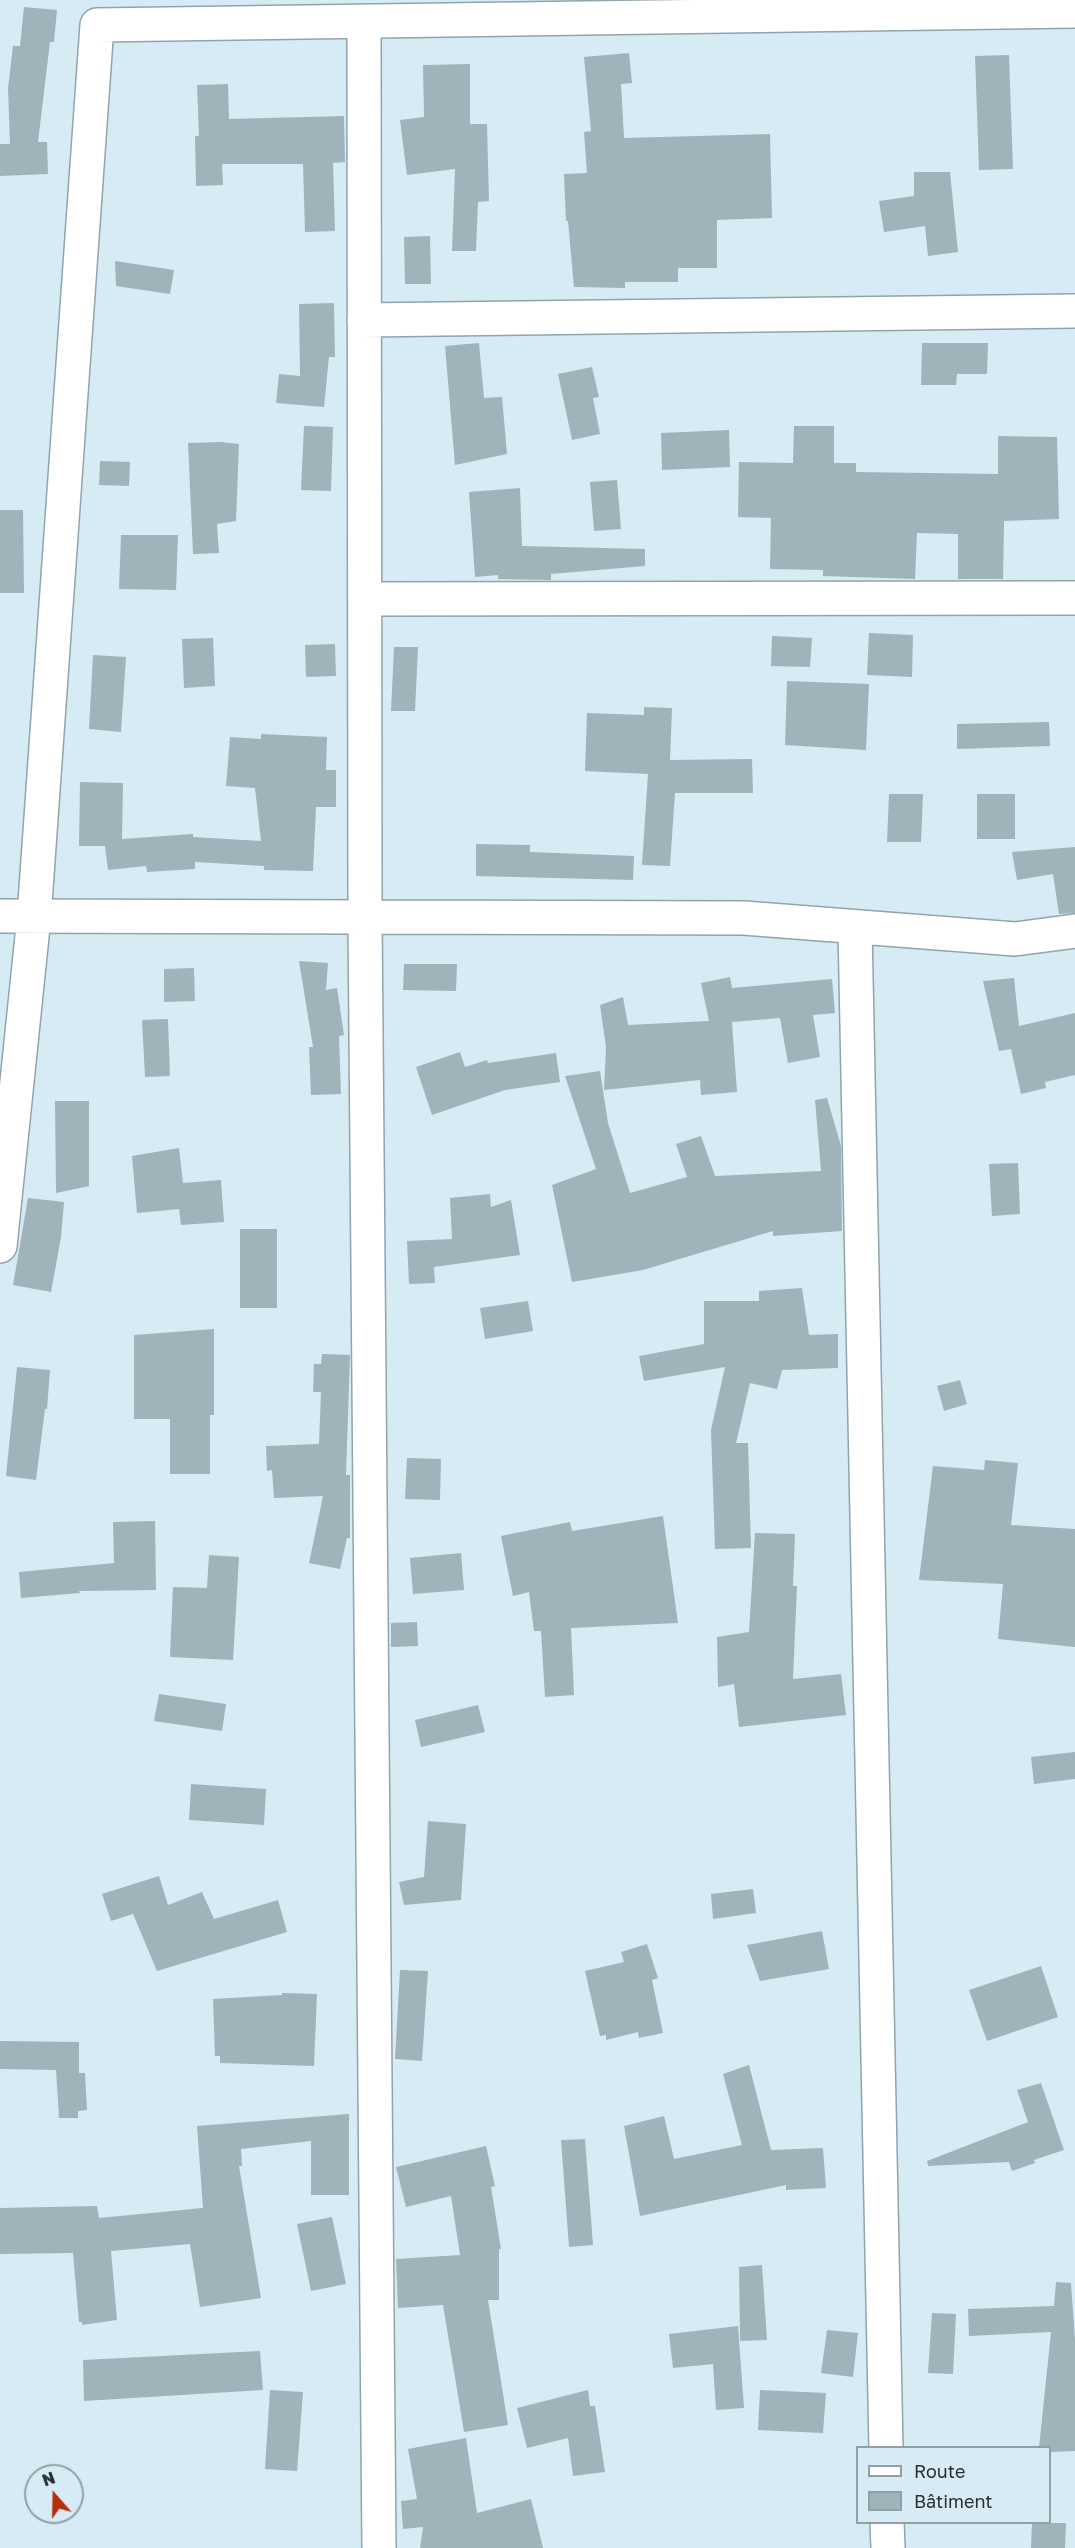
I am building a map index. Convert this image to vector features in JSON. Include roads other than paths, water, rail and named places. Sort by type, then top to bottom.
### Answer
[{"type":"street","points":[[0,1246],[34,916],[97,25],[364,21],[872,7],[1075,11]]},
{"type":"street","points":[[364,21],[365,918],[379,2548]]},
{"type":"street","points":[[364,320],[1075,311]]},
{"type":"street","points":[[365,599],[1075,597]]},
{"type":"street","points":[[0,916],[744,918],[1015,939],[1075,930]]},
{"type":"street","points":[[855,928],[886,2446]]},
{"type":"street","points":[[888,2524],[888,2548]]}]
